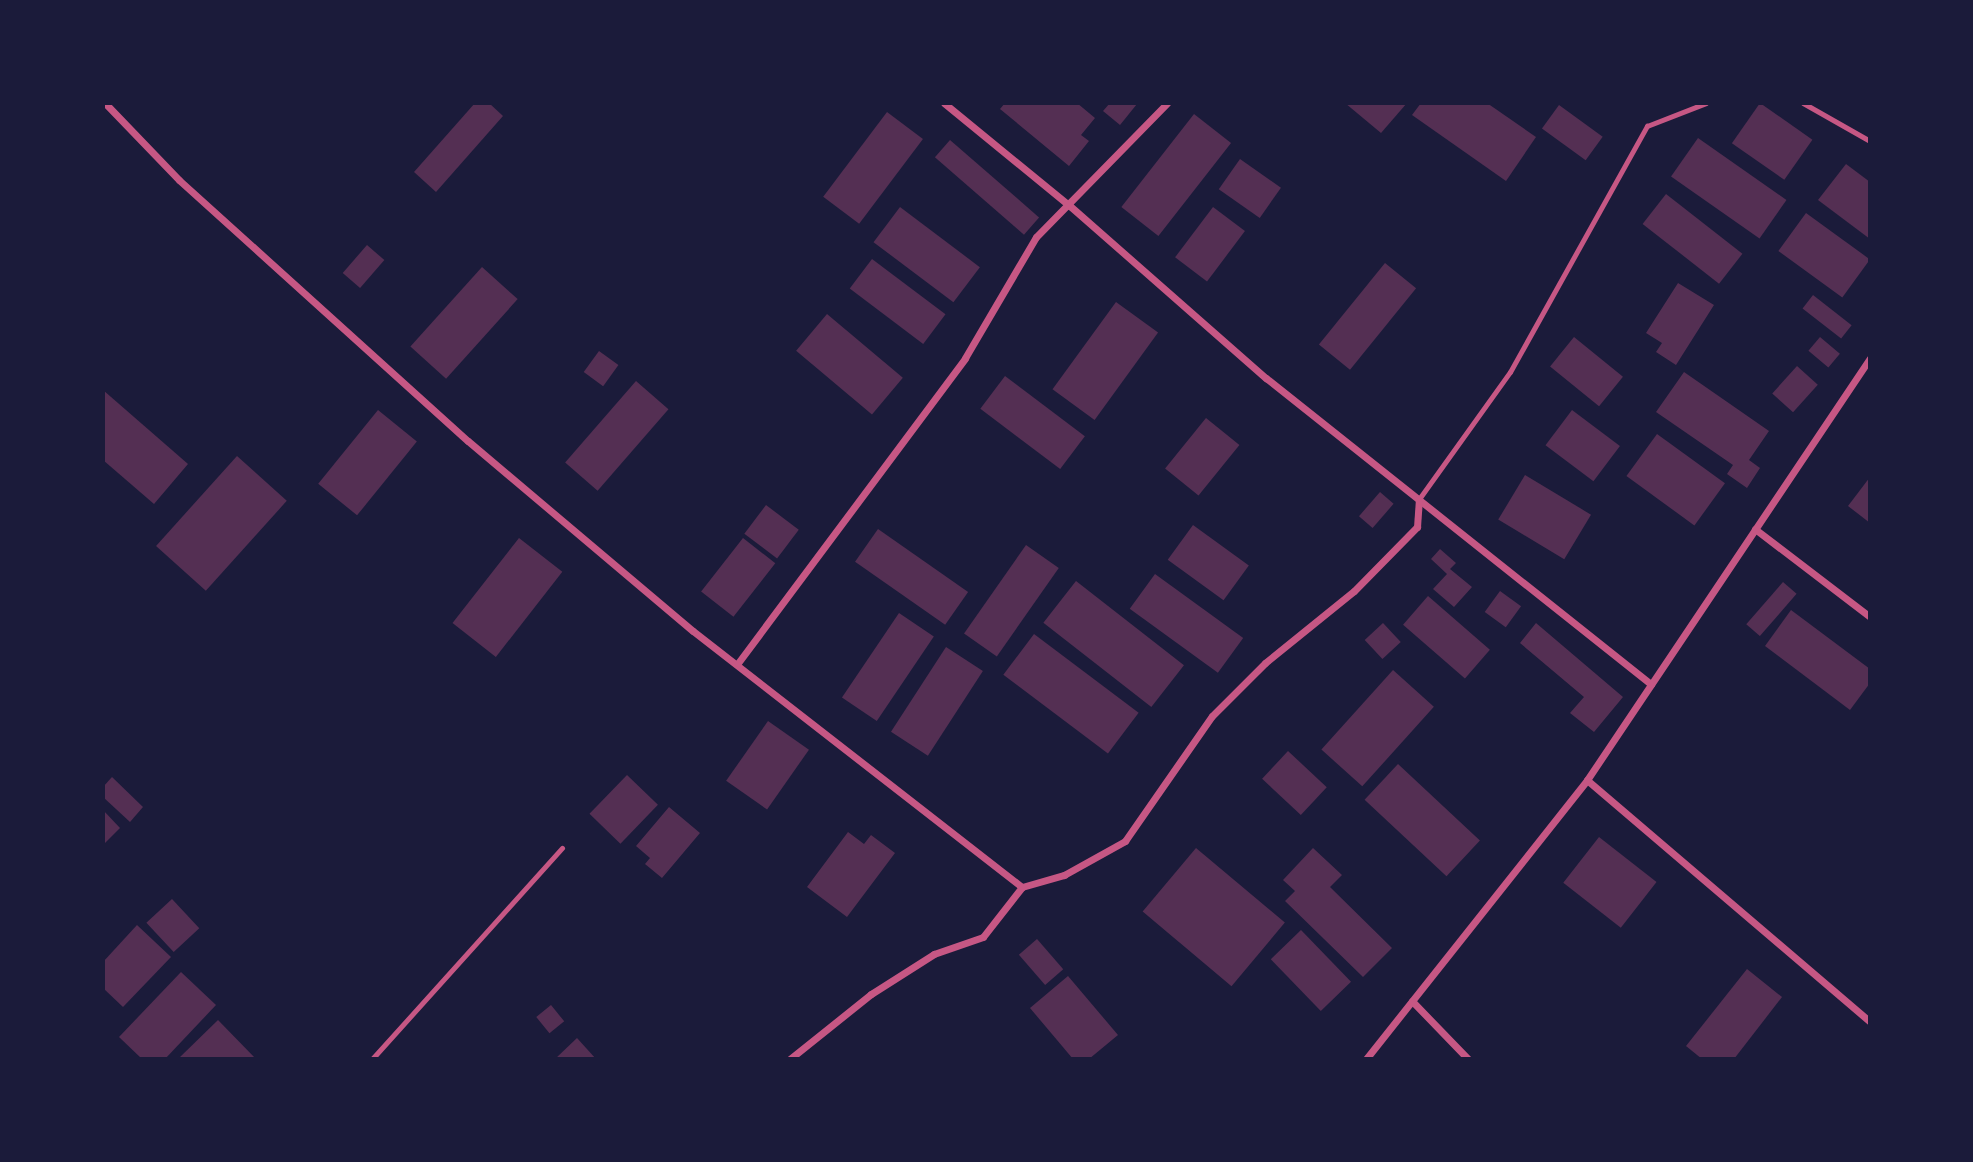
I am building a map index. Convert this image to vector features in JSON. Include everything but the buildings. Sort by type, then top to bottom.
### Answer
[{"type":"street","points":[[105,103],[179,180],[468,441],[693,631],[738,663],[1022,887]]},
{"type":"street","points":[[944,103],[1070,205],[1266,378],[1651,684]]},
{"type":"street","points":[[738,663],[965,358],[1036,237],[1167,103]]},
{"type":"street","points":[[1366,1059],[1587,780],[1870,358]]},
{"type":"street","points":[[790,1059],[871,994],[934,954],[983,937],[1022,887],[1064,875],[1125,841],[1212,716],[1265,663],[1354,591],[1417,527],[1419,499]]},
{"type":"street","points":[[1755,529],[1870,617]]},
{"type":"street","points":[[1587,780],[1870,1022]]},
{"type":"street","points":[[1412,1001],[1468,1059]]},
{"type":"lane","points":[[1419,499],[1510,372],[1647,126],[1706,103]]},
{"type":"lane","points":[[1803,103],[1870,141]]},
{"type":"lane","points":[[372,1059],[562,848]]}]
